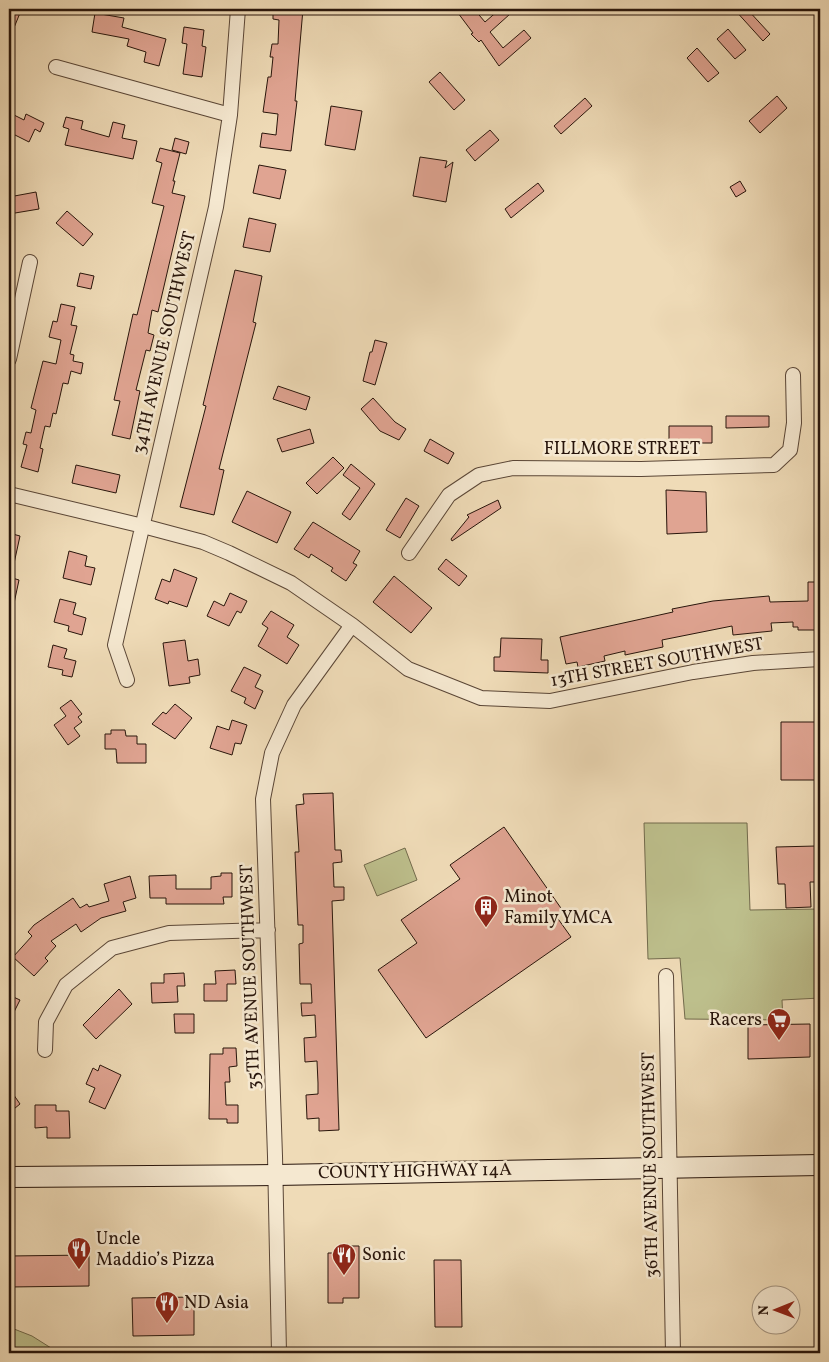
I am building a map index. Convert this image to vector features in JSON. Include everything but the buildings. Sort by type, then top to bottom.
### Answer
[{"type":"main road","name":"COUNTY HIGHWAY 14A","points":[[9,1176],[276,1175],[670,1166],[820,1165]]},
{"type":"street","name":"34TH AVENUE SOUTHWEST","points":[[127,680],[115,645],[216,207],[230,115],[238,9]]},
{"type":"street","points":[[56,67],[230,115]]},
{"type":"street","points":[[9,359],[30,262]]},
{"type":"street","name":"FILLMORE STREET","points":[[410,552],[449,495],[478,475],[513,468],[641,469],[774,465],[790,450],[794,423],[793,375]]},
{"type":"street","name":"13TH STREET SOUTHWEST","points":[[9,494],[204,542],[292,584],[352,625],[408,669],[481,698],[550,701],[692,672],[753,663],[820,659]]},
{"type":"street","name":"35TH AVENUE SOUTHWEST","points":[[279,1353],[276,1175],[263,799],[272,753],[294,705],[352,625]]},
{"type":"street","points":[[44,1050],[46,1022],[66,985],[112,948],[169,933],[268,930]]},
{"type":"street","name":"36TH AVENUE SOUTHWEST","points":[[666,976],[673,1353]]},
{"type":"green space","points":[[644,823],[747,823],[750,910],[820,909],[820,998],[782,1000],[783,1020],[685,1019],[680,958],[648,959]]},
{"type":"green space","points":[[405,848],[417,880],[377,896],[364,865]]},
{"type":"green space","points":[[9,1327],[32,1336],[59,1353],[9,1353]]},
{"type":"place","name":"Minot Family YMCA","points":[[486,928]]},
{"type":"place","name":"Racers","points":[[779,1041]]},
{"type":"place","name":"Uncle Maddio’s Pizza","points":[[79,1270]]},
{"type":"place","name":"Sonic","points":[[344,1276]]},
{"type":"place","name":"ND Asia","points":[[167,1324]]}]
